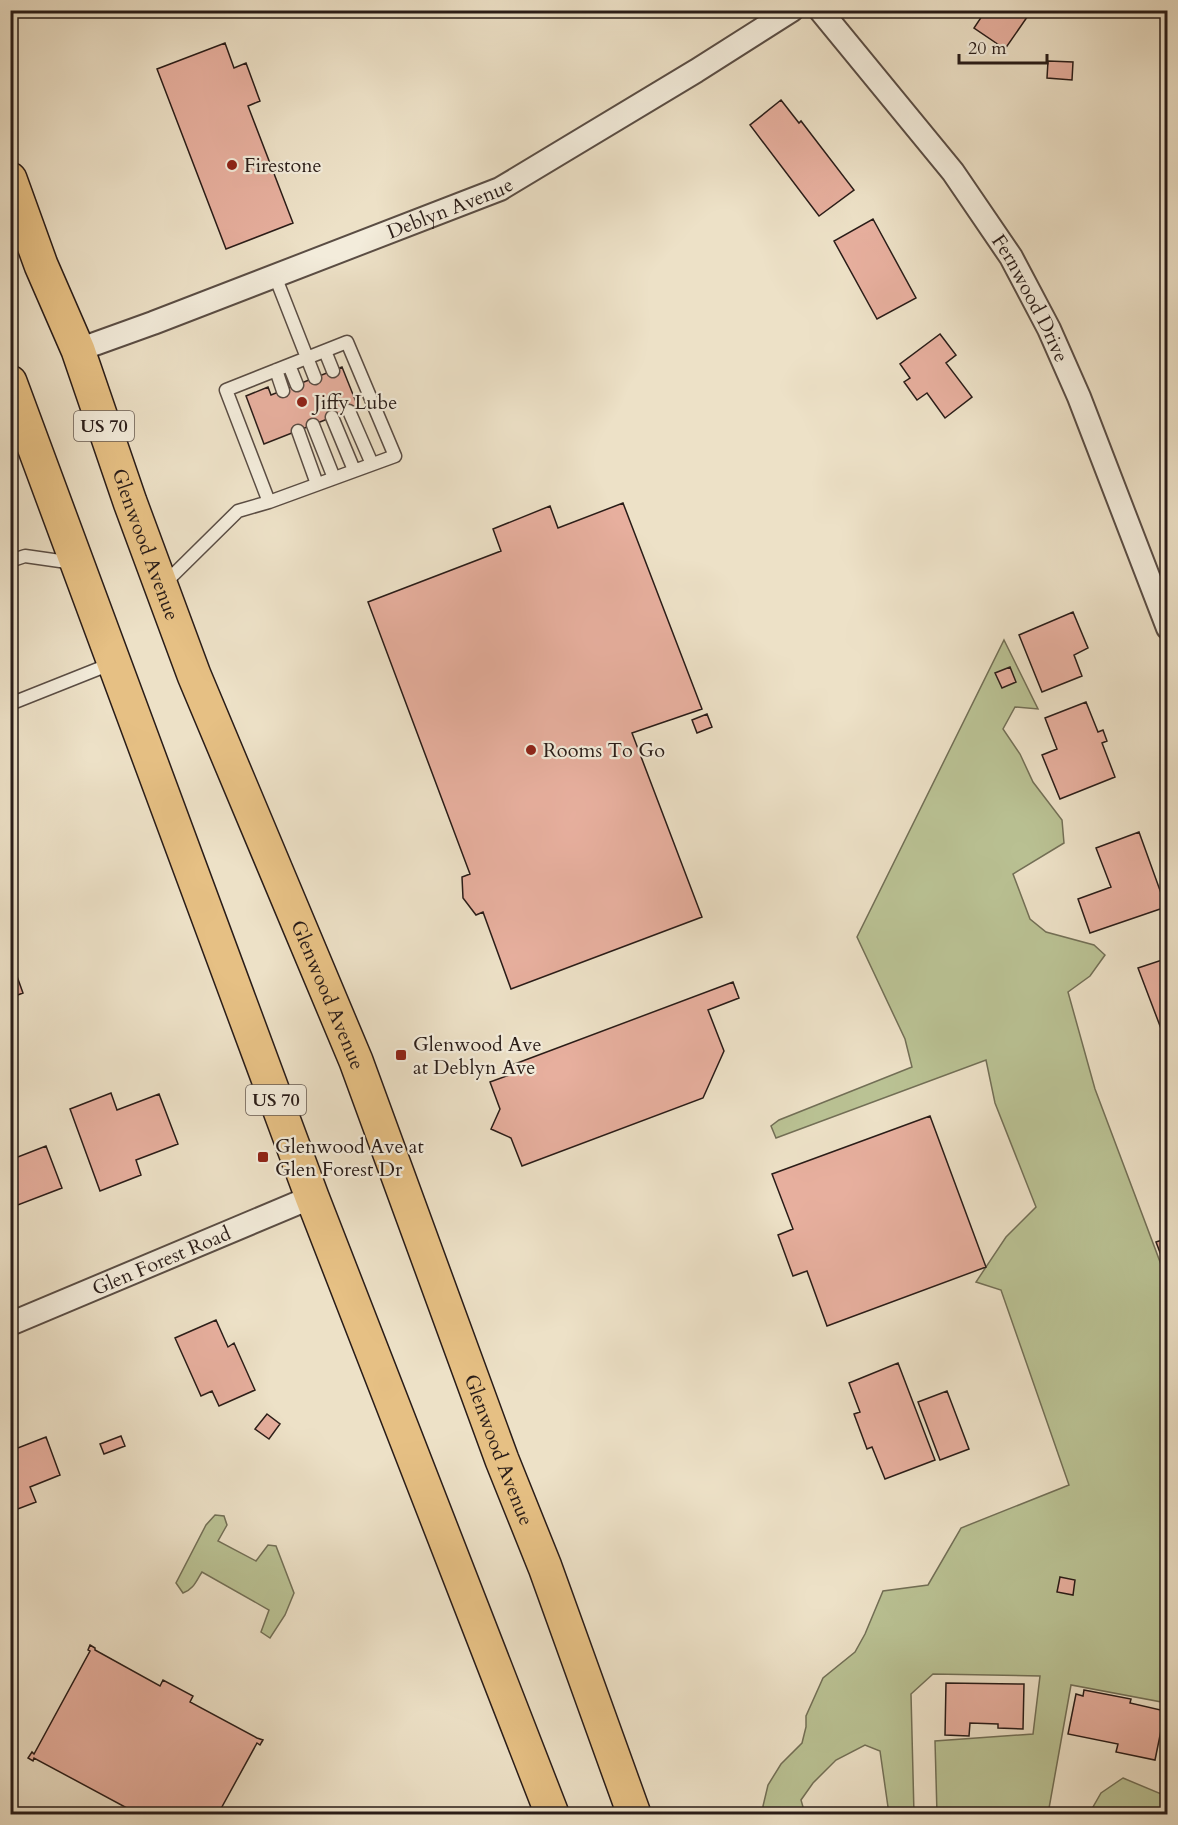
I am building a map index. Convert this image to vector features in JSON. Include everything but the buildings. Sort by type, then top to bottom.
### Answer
[{"type":"highway","name":"Glenwood Avenue","points":[[10,179],[41,265],[78,350],[198,686],[356,1061],[502,1460],[545,1567],[634,1815]]},
{"type":"highway","name":"US 70","points":[[10,382],[312,1197],[552,1815]]},
{"type":"street","name":"Deblyn Avenue","points":[[78,350],[500,189],[696,71],[792,10]]},
{"type":"street","name":"Fernwood Drive","points":[[820,10],[953,172],[1011,257],[1049,329],[1079,397],[1167,628]]},
{"type":"street","name":"Glen Forest Road","points":[[10,1324],[312,1197]]},
{"type":"lane","points":[[274,276],[315,378]]},
{"type":"lane","points":[[161,587],[238,511],[268,502],[395,456],[347,342],[226,390],[268,502]]},
{"type":"lane","points":[[325,351],[333,371]]},
{"type":"lane","points":[[289,365],[297,385]]},
{"type":"lane","points":[[276,370],[283,390]]},
{"type":"lane","points":[[349,411],[372,464]]},
{"type":"lane","points":[[332,417],[354,470]]},
{"type":"lane","points":[[313,425],[334,478]]},
{"type":"lane","points":[[298,431],[317,484]]},
{"type":"lane","points":[[10,561],[25,556],[78,564]]},
{"type":"lane","points":[[10,704],[114,662]]},
{"type":"green space","points":[[1004,640],[1038,709],[1015,707],[1003,729],[1020,754],[1033,782],[1062,820],[1064,843],[1013,874],[1030,919],[1046,932],[1094,945],[1105,955],[1090,976],[1068,992],[1095,1089],[1162,1267],[1167,1268],[1167,1703],[1071,1685],[1048,1814],[937,1814],[935,1741],[1033,1734],[1040,1676],[933,1674],[911,1694],[914,1814],[889,1814],[880,1751],[865,1745],[836,1760],[813,1783],[801,1800],[805,1814],[764,1814],[763,1806],[768,1785],[781,1764],[802,1743],[806,1716],[823,1678],[855,1652],[883,1591],[928,1585],[961,1528],[1069,1485],[1001,1290],[976,1282],[1006,1237],[1036,1207],[995,1103],[986,1060],[776,1138],[771,1126],[779,1120],[912,1067],[905,1039],[857,937]]},
{"type":"green space","points":[[215,1515],[224,1516],[227,1525],[218,1541],[256,1561],[268,1545],[276,1546],[294,1593],[285,1615],[270,1638],[261,1632],[269,1610],[202,1572],[192,1587],[183,1593],[176,1583],[206,1525]]},
{"type":"green space","points":[[1123,1778],[1161,1794],[1167,1789],[1167,1814],[1089,1814],[1101,1793]]},
{"type":"place","name":"Firestone","points":[[232,165]]},
{"type":"place","name":"Jiffy Lube","points":[[302,402]]},
{"type":"place","name":"Rooms To Go","points":[[531,750]]},
{"type":"place","name":"Glenwood Ave at Deblyn Ave","points":[[401,1055]]},
{"type":"place","name":"Glenwood Ave at Glen Forest Dr","points":[[263,1157]]}]
